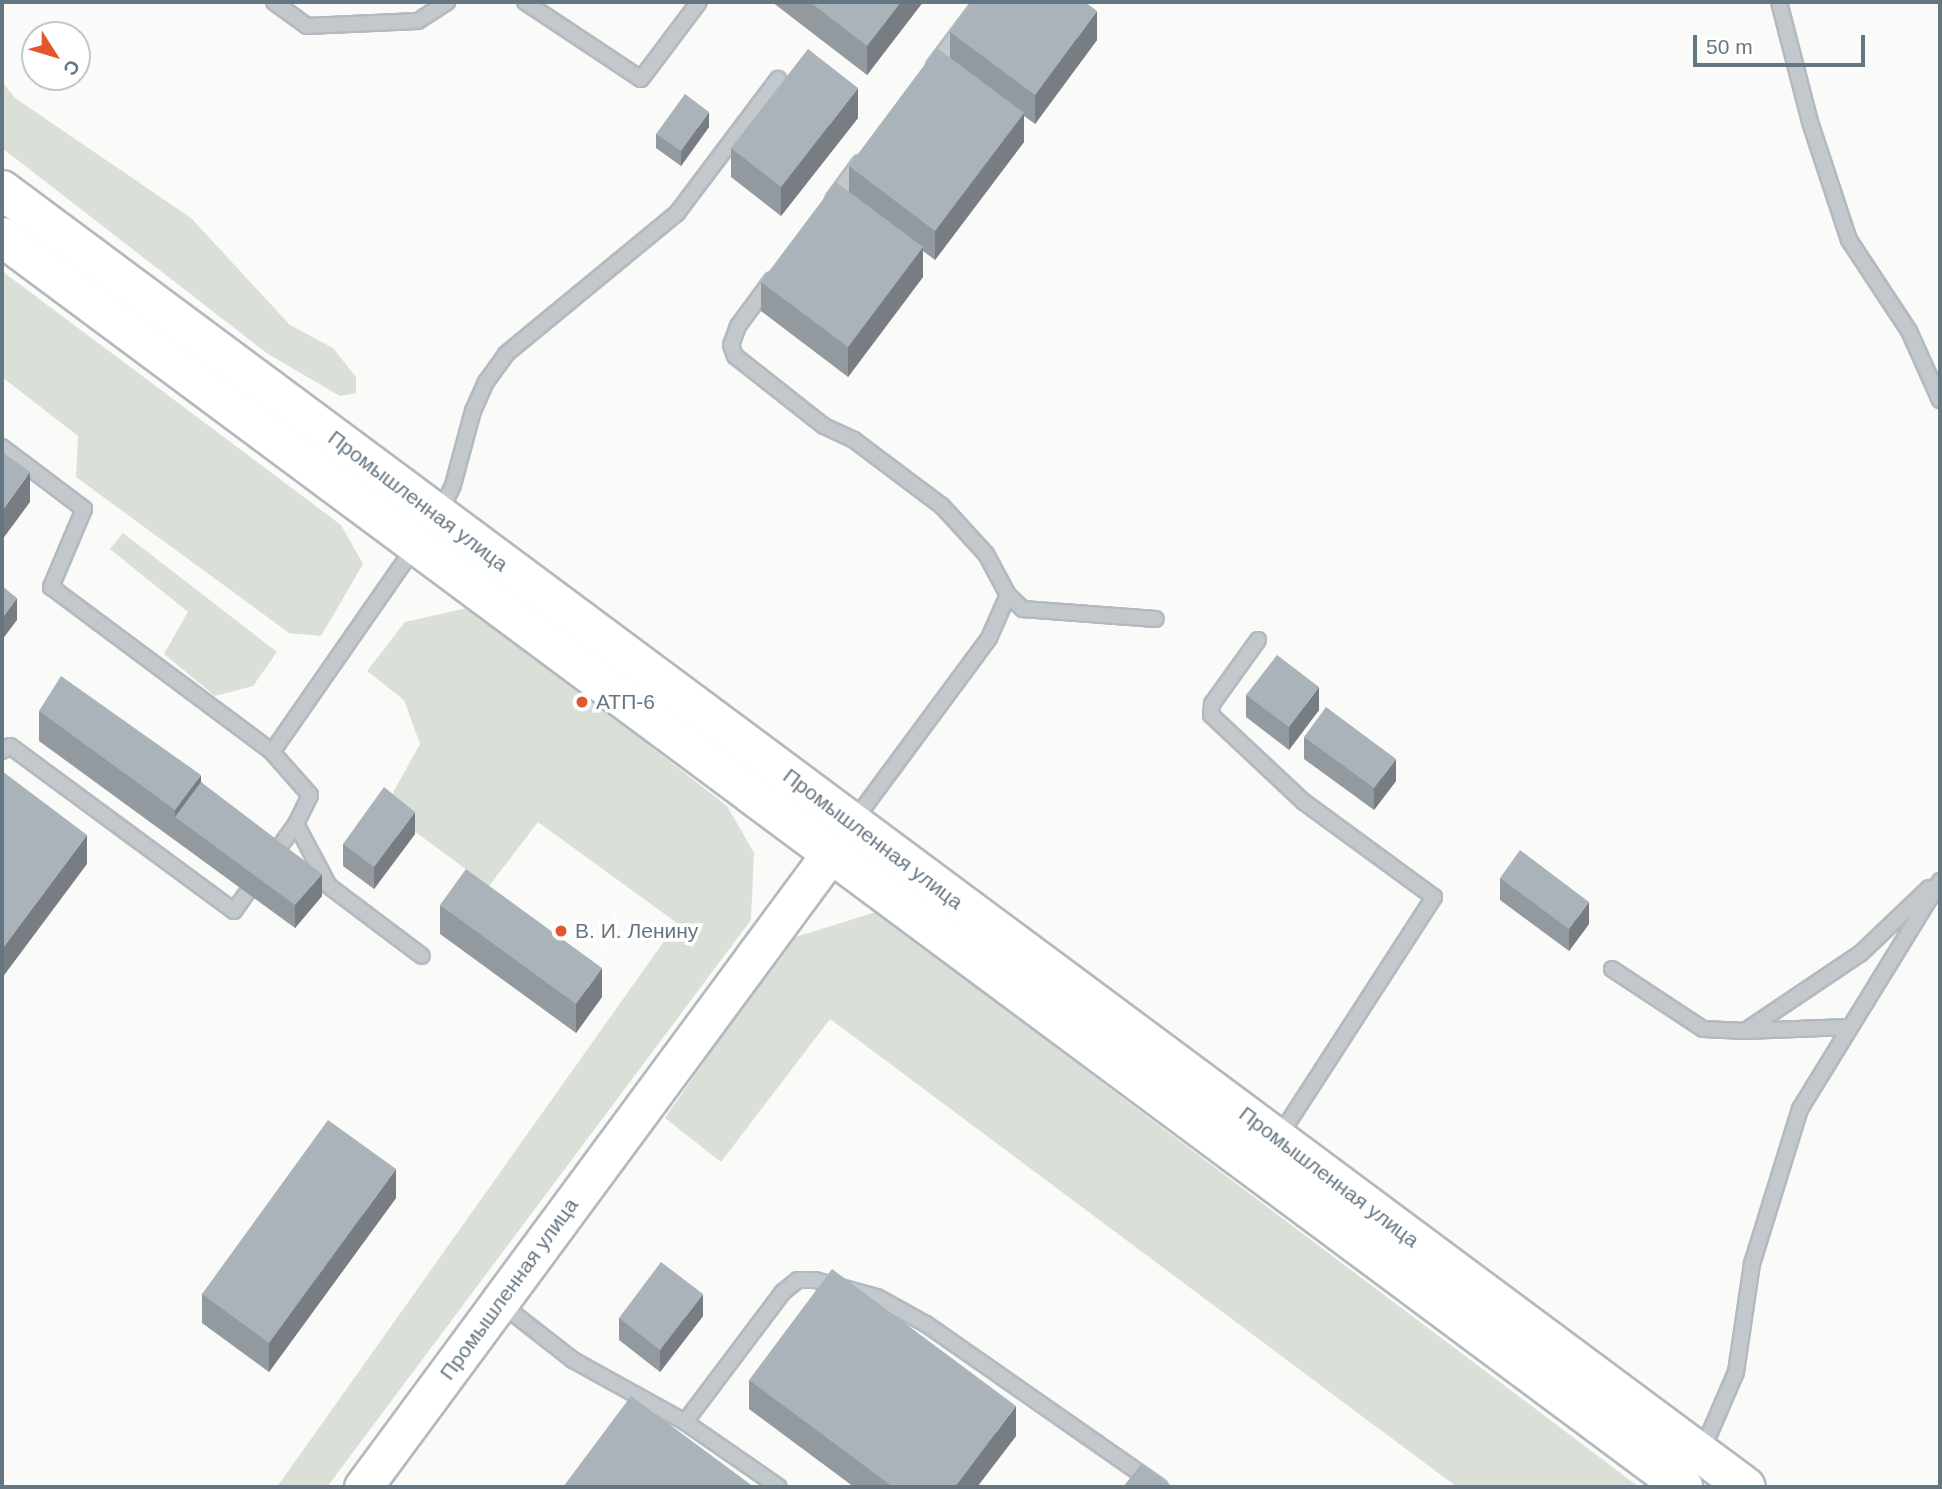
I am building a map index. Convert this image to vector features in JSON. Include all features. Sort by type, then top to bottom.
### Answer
[{"type":"main road","name":"Промышленная улица","points":[[2,190],[1745,1487]]},
{"type":"main road","name":"Промышленная улица","points":[[2,237],[1683,1487]]},
{"type":"main road","points":[[416,545],[439,516]]},
{"type":"main road","points":[[830,854],[852,823]]},
{"type":"main road","points":[[1255,1170],[1278,1139]]},
{"type":"street","points":[[769,808],[786,832],[796,859],[794,903]]},
{"type":"street","name":"Промышленная улица","points":[[363,1487],[830,854]]},
{"type":"lane","points":[[274,2],[307,26],[418,21],[447,2]]},
{"type":"lane","points":[[525,2],[641,79],[699,2]]},
{"type":"lane","points":[[925,77],[982,2]]},
{"type":"lane","points":[[1779,2],[1810,122],[1849,240],[1909,331],[1940,400]]},
{"type":"lane","points":[[439,516],[453,485],[477,401],[506,354],[677,213],[778,79]]},
{"type":"lane","points":[[819,218],[868,153]]},
{"type":"lane","points":[[778,272],[738,326],[731,345],[735,356],[824,426],[854,440],[942,506],[986,554],[1008,595],[1023,610],[1156,619]]},
{"type":"lane","points":[[2,447],[84,509],[51,587],[272,752],[310,795],[296,824],[234,911],[10,746],[2,751]]},
{"type":"lane","points":[[272,752],[416,545]]},
{"type":"lane","points":[[852,823],[989,638],[1008,595]]},
{"type":"lane","points":[[1258,640],[1212,704],[1211,715],[1304,802],[1434,897],[1278,1139]]},
{"type":"lane","points":[[296,824],[329,886],[422,956]]},
{"type":"lane","points":[[1701,1454],[1736,1372],[1752,1264],[1800,1109],[1940,879]]},
{"type":"lane","points":[[1745,1031],[1861,953],[1940,879]]},
{"type":"lane","points":[[1612,970],[1703,1029],[1745,1031],[1848,1027]]},
{"type":"lane","points":[[685,1422],[783,1292],[798,1280],[816,1280],[877,1297],[926,1324],[1160,1487]]},
{"type":"lane","points":[[499,1302],[573,1360],[685,1422],[779,1487]]},
{"type":"shaded area","points":[[2,82],[15,98],[191,218],[290,325],[333,348],[356,377],[356,393],[340,396],[268,354],[2,148]]},
{"type":"shaded area","points":[[2,271],[341,525],[363,564],[321,636],[289,633],[76,477],[78,436],[2,377]]},
{"type":"shaded area","points":[[123,533],[277,652],[253,686],[215,696],[164,654],[188,612],[110,549]]},
{"type":"shaded area","points":[[472,607],[727,806],[754,853],[751,920],[327,1487],[277,1487],[677,923],[538,822],[489,886],[384,809],[420,744],[404,700],[367,671],[405,622]]},
{"type":"shaded area","points":[[876,912],[1639,1487],[1457,1487],[830,1019],[721,1162],[665,1118],[789,939]]},
{"type":"building","points":[[810,2],[901,2],[867,46]]},
{"type":"building","points":[[972,2],[1085,2],[1097,11],[1035,95],[950,32]]},
{"type":"building","points":[[937,48],[1024,113],[935,231],[849,166]]},
{"type":"building","points":[[808,49],[858,88],[781,187],[731,148]]},
{"type":"building","points":[[685,94],[709,112],[681,151],[656,134]]},
{"type":"building","points":[[836,182],[923,247],[848,347],[761,282]]},
{"type":"building","points":[[2,452],[30,472],[2,511]]},
{"type":"building","points":[[2,586],[17,598],[2,618]]},
{"type":"building","points":[[1277,655],[1319,687],[1289,727],[1246,695]]},
{"type":"building","points":[[61,676],[201,775],[175,810],[39,711]]},
{"type":"building","points":[[1326,707],[1396,759],[1374,788],[1304,737]]},
{"type":"building","points":[[2,771],[87,835],[2,949]]},
{"type":"building","points":[[201,782],[322,874],[295,905],[175,817]]},
{"type":"building","points":[[384,787],[415,812],[374,867],[343,844]]},
{"type":"building","points":[[1520,850],[1589,902],[1569,929],[1500,878]]},
{"type":"building","points":[[466,869],[602,968],[576,1004],[440,905]]},
{"type":"building","points":[[328,1120],[396,1169],[269,1343],[202,1294]]},
{"type":"building","points":[[661,1262],[703,1294],[660,1350],[619,1318]]},
{"type":"building","points":[[832,1269],[1016,1406],[955,1487],[893,1487],[749,1380]]},
{"type":"building","points":[[631,1396],[754,1487],[563,1487]]},
{"type":"building","points":[[1141,1464],[1173,1487],[1123,1487]]},
{"type":"place","name":"АТП-6","points":[[582,702]]},
{"type":"place","name":"В. И. Ленину","points":[[561,931]]}]
